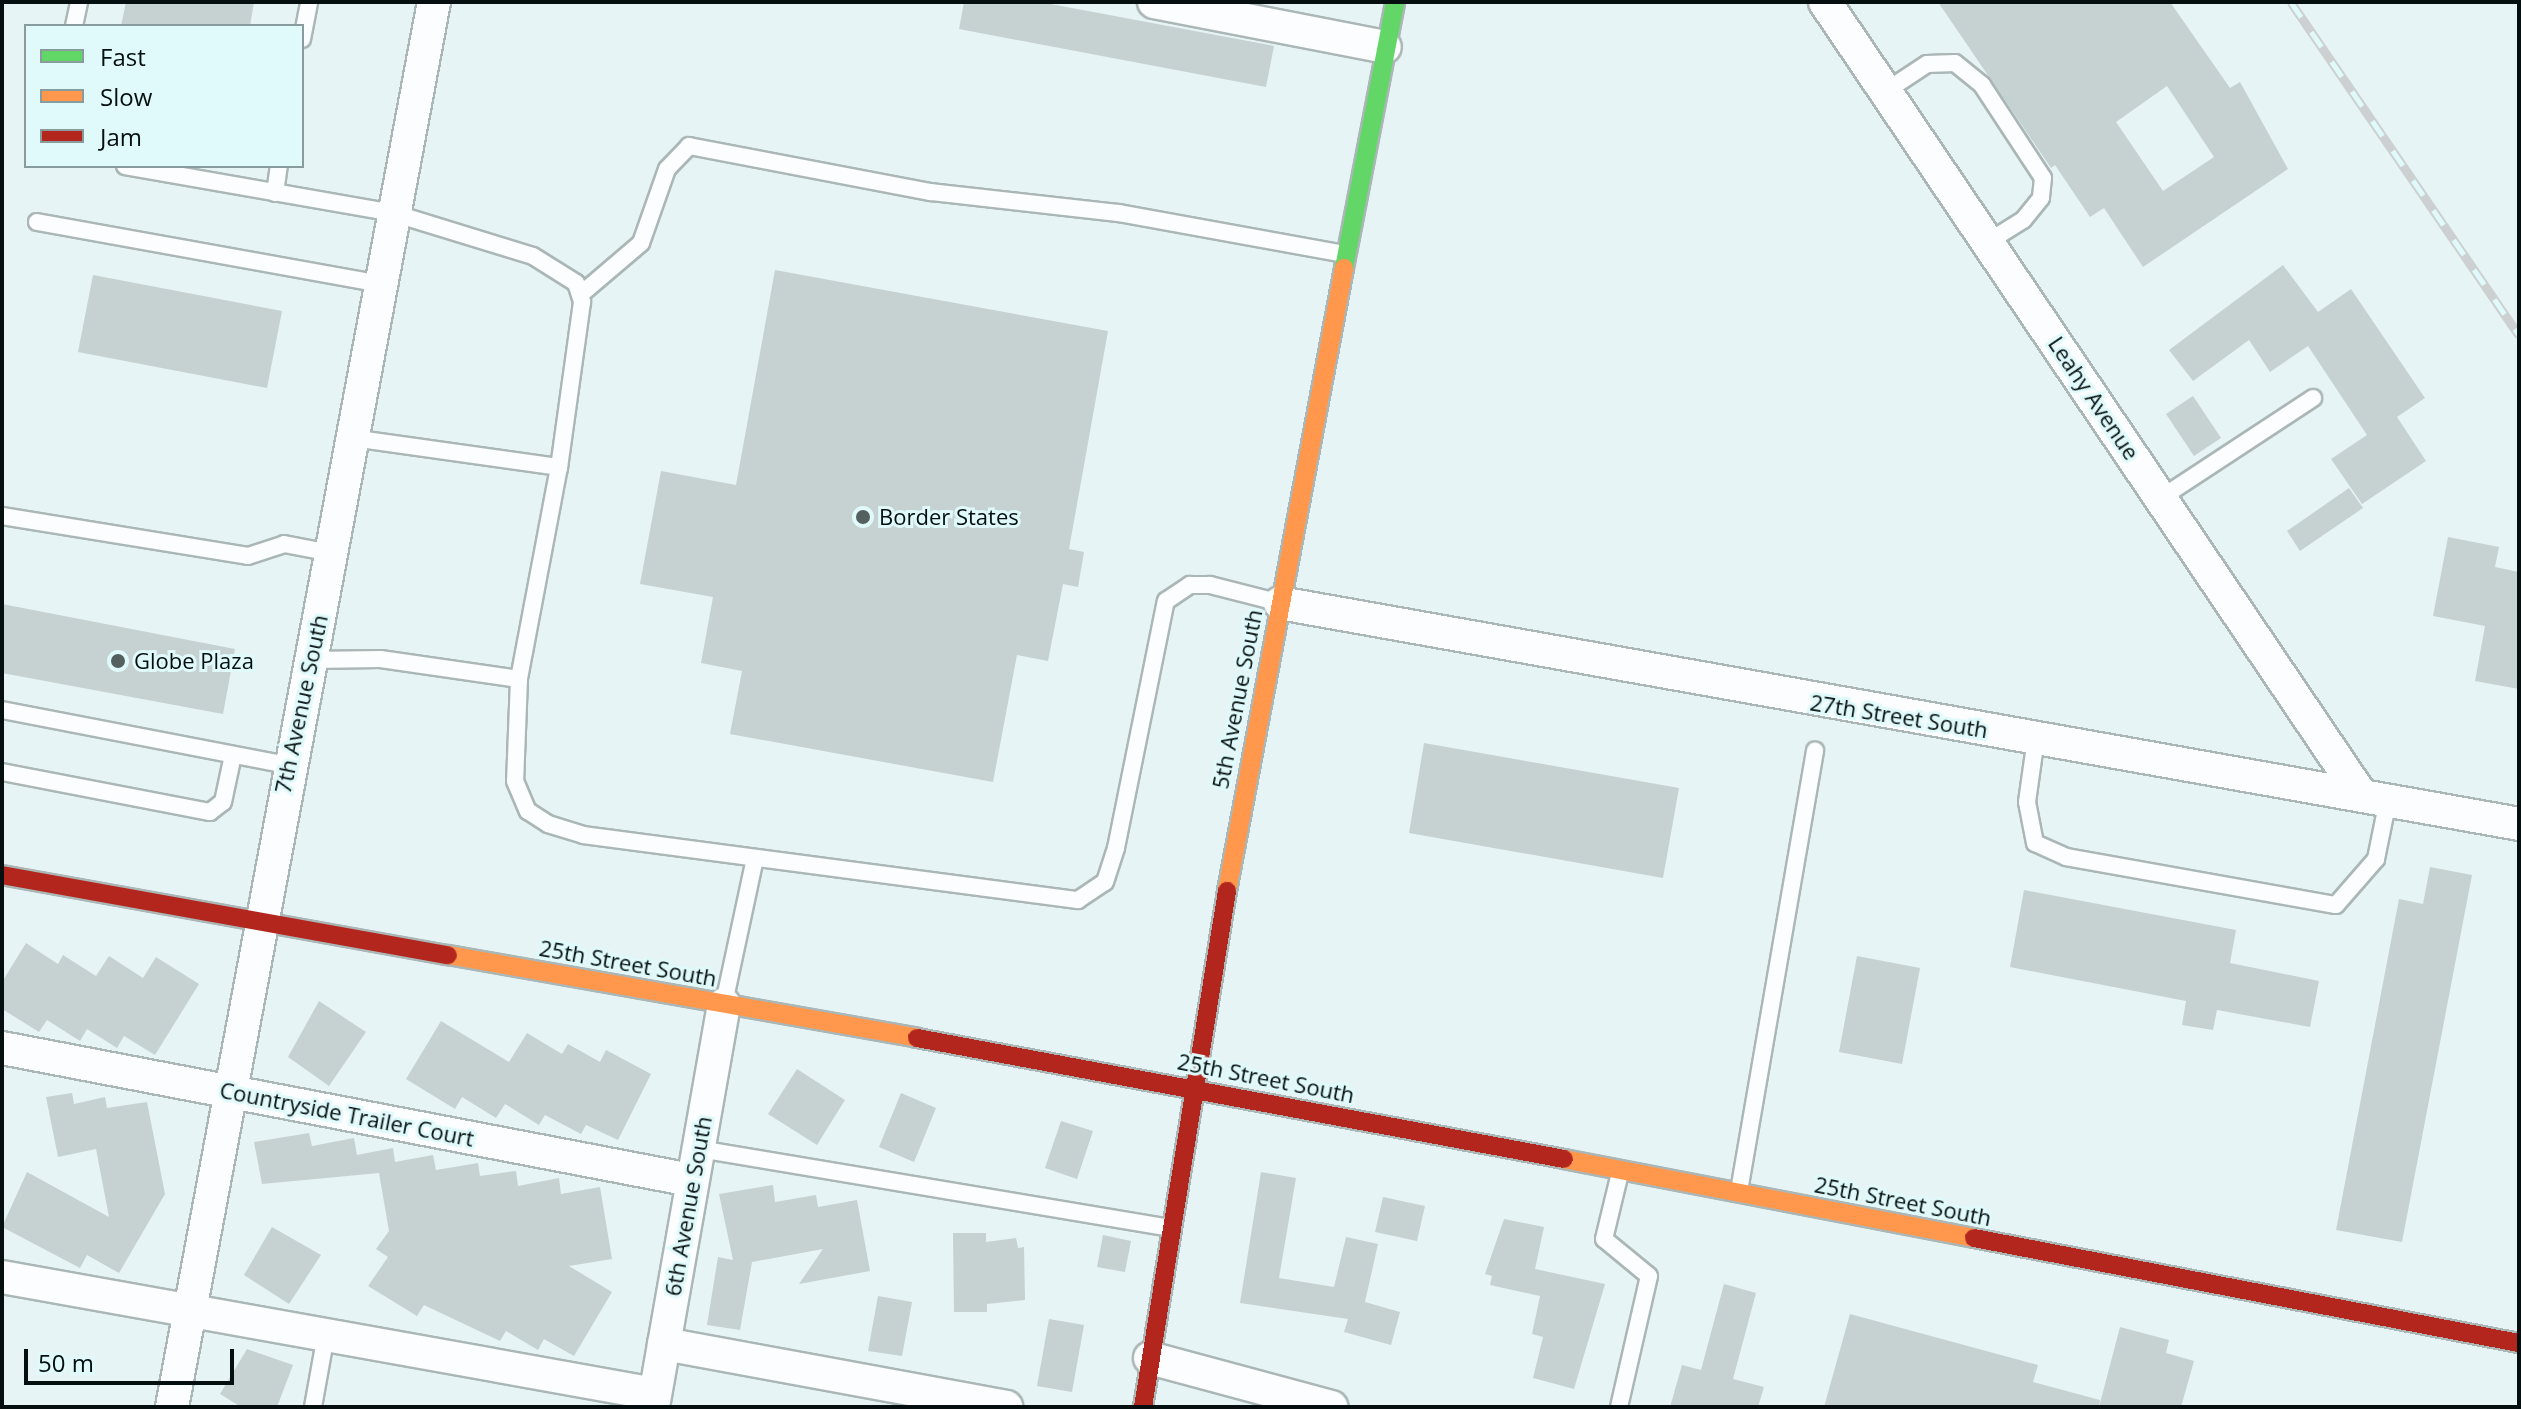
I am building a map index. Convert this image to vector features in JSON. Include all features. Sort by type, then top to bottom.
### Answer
[{"type":"main road","name":"5th Avenue South","points":[[1143,1407],[1194,1088],[1280,603],[1395,2]]},
{"type":"main road","name":"25th Street South","points":[[2,875],[1194,1088],[2519,1343]]},
{"type":"street","name":"7th Avenue South","points":[[172,1407],[288,765],[312,660],[434,2]]},
{"type":"street","points":[[1154,2],[1385,47]]},
{"type":"street","name":"Leahy Avenue","points":[[1825,2],[2161,498],[2375,797]]},
{"type":"street","name":"27th Street South","points":[[1280,603],[2519,824]]},
{"type":"street","name":"6th Avenue South","points":[[654,1400],[724,1004]]},
{"type":"street","name":"Countryside Trailer Court","points":[[2,1048],[229,1092],[695,1164]]},
{"type":"street","points":[[2,1277],[326,1335],[654,1400]]},
{"type":"street","points":[[664,1344],[1006,1407]]},
{"type":"street","points":[[1150,1358],[1331,1407]]},
{"type":"lane","points":[[74,24],[79,2]]},
{"type":"lane","points":[[304,28],[309,2]]},
{"type":"lane","points":[[1886,91],[1927,64],[1955,63],[1982,85],[2043,178],[2041,198],[2032,209],[1989,241]]},
{"type":"lane","points":[[580,295],[641,243],[667,169],[689,146],[931,192],[1119,213],[1346,254]]},
{"type":"lane","points":[[136,168],[393,213],[533,256],[562,269],[580,295],[559,467],[519,679],[515,781],[528,811],[583,835],[1055,899],[1092,894],[1105,882],[1116,848],[1166,601],[1190,585],[1210,585],[1280,603]]},
{"type":"lane","points":[[275,193],[279,168]]},
{"type":"lane","points":[[37,222],[380,284]]},
{"type":"lane","points":[[2161,498],[2313,398]]},
{"type":"lane","points":[[352,438],[559,467]]},
{"type":"lane","points":[[2,516],[248,556],[284,544],[331,553]]},
{"type":"lane","points":[[312,660],[380,659],[519,679]]},
{"type":"lane","points":[[2,710],[288,765]]},
{"type":"lane","points":[[2036,738],[2027,802],[2035,843],[2096,863],[2336,905],[2376,859],[2375,797]]},
{"type":"lane","points":[[1739,1194],[1815,751]]},
{"type":"lane","points":[[2,772],[210,812],[223,802],[233,755]]},
{"type":"lane","points":[[724,1004],[755,859]]},
{"type":"lane","points":[[695,1164],[1171,1228]]},
{"type":"lane","points":[[1619,1407],[1649,1276],[1604,1239],[1620,1171]]},
{"type":"lane","points":[[313,1407],[326,1335]]},
{"type":"building","points":[[126,2],[254,2],[250,24],[121,24]]},
{"type":"building","points":[[964,2],[1040,2],[1274,46],[1266,87],[959,29]]},
{"type":"building","points":[[1938,2],[2170,2],[2230,88],[2240,82],[2288,169],[2143,267],[2104,208],[2090,217],[2055,165],[2051,168]],"holes":[[[2167,86],[2214,157],[2163,191],[2116,122]]]},
{"type":"building","points":[[2283,265],[2318,312],[2351,289],[2425,398],[2397,417],[2426,461],[2362,504],[2331,459],[2367,435],[2308,346],[2270,372],[2249,340],[2193,381],[2169,350]]},
{"type":"building","name":"Border States","points":[[775,270],[1108,331],[1069,549],[1084,552],[1078,587],[1063,584],[1048,661],[1017,655],[993,782],[730,734],[742,671],[701,663],[713,597],[640,584],[661,471],[736,485]]},
{"type":"building","points":[[93,275],[282,311],[267,388],[78,352]]},
{"type":"building","points":[[2193,396],[2221,438],[2194,456],[2166,414]]},
{"type":"building","points":[[2349,488],[2363,508],[2300,551],[2287,531]]},
{"type":"building","points":[[2448,537],[2499,547],[2495,567],[2519,572],[2519,689],[2475,681],[2485,626],[2433,616]]},
{"type":"building","name":"Globe Plaza","points":[[2,604],[235,649],[223,714],[2,673]]},
{"type":"building","points":[[1424,743],[1679,788],[1663,878],[1409,833]]},
{"type":"building","points":[[2430,867],[2472,875],[2402,1242],[2336,1230],[2399,899],[2423,904]]},
{"type":"building","points":[[2024,890],[2236,930],[2230,963],[2319,981],[2310,1027],[2217,1010],[2213,1030],[2182,1025],[2186,1001],[2010,967]]},
{"type":"building","points":[[26,943],[58,964],[63,955],[96,976],[109,956],[143,978],[156,957],[199,984],[155,1055],[124,1036],[117,1048],[87,1029],[80,1041],[47,1020],[39,1032],[2,1009],[2,982]]},
{"type":"building","points":[[1857,956],[1920,968],[1902,1064],[1839,1052]]},
{"type":"building","points":[[319,1001],[366,1032],[329,1086],[288,1057]]},
{"type":"building","points":[[441,1021],[509,1062],[527,1033],[562,1054],[568,1044],[600,1062],[606,1050],[651,1074],[618,1140],[586,1125],[581,1134],[545,1115],[539,1125],[505,1104],[496,1118],[462,1097],[455,1109],[406,1079]]},
{"type":"building","points":[[797,1069],[845,1100],[817,1145],[768,1114]]},
{"type":"building","points":[[72,1093],[74,1104],[105,1097],[107,1108],[147,1102],[165,1194],[119,1273],[87,1255],[80,1268],[2,1227],[27,1172],[109,1217],[96,1149],[58,1157],[46,1097]]},
{"type":"building","points":[[901,1093],[936,1108],[914,1162],[879,1147]]},
{"type":"building","points":[[1061,1121],[1093,1131],[1077,1179],[1045,1168]]},
{"type":"building","points":[[309,1133],[312,1146],[354,1138],[357,1155],[393,1148],[395,1162],[433,1155],[436,1170],[478,1163],[480,1176],[516,1171],[518,1186],[559,1178],[561,1194],[600,1187],[612,1259],[569,1266],[612,1292],[574,1356],[544,1339],[538,1350],[506,1331],[500,1341],[424,1305],[417,1316],[368,1286],[388,1257],[376,1249],[389,1231],[379,1173],[262,1184],[254,1142]]},
{"type":"building","points":[[1261,1172],[1296,1178],[1279,1278],[1334,1287],[1346,1237],[1378,1244],[1365,1302],[1400,1312],[1391,1345],[1344,1332],[1348,1319],[1240,1303]]},
{"type":"building","points":[[773,1185],[775,1202],[816,1195],[818,1207],[857,1200],[870,1271],[799,1284],[823,1249],[752,1262],[740,1330],[707,1325],[718,1257],[733,1260],[719,1194]]},
{"type":"building","points":[[1383,1197],[1425,1206],[1417,1241],[1375,1232]]},
{"type":"building","points":[[1504,1219],[1544,1227],[1535,1269],[1605,1284],[1574,1389],[1533,1378],[1543,1337],[1532,1334],[1540,1296],[1490,1285],[1492,1276],[1485,1274]]},
{"type":"building","points":[[272,1227],[321,1255],[289,1304],[244,1275]]},
{"type":"building","points":[[953,1233],[986,1233],[986,1242],[1016,1238],[1018,1248],[1024,1247],[1025,1300],[987,1304],[987,1312],[954,1312]]},
{"type":"building","points":[[1103,1235],[1131,1241],[1125,1272],[1097,1267]]},
{"type":"building","points":[[1724,1284],[1756,1293],[1733,1379],[1764,1387],[1758,1407],[1670,1407],[1682,1365],[1701,1370]]},
{"type":"building","points":[[878,1296],[912,1302],[902,1356],[868,1351]]},
{"type":"building","points":[[1850,1314],[2038,1365],[2033,1382],[2100,1400],[2099,1407],[1824,1407]]},
{"type":"building","points":[[1049,1319],[1084,1325],[1072,1392],[1037,1386]]},
{"type":"building","points":[[2120,1327],[2169,1340],[2166,1353],[2194,1361],[2181,1407],[2099,1407]]},
{"type":"building","points":[[247,1349],[293,1365],[277,1407],[241,1407],[220,1394]]},
{"type":"railway","points":[[2291,2],[2519,335]]},
{"type":"traffic: fast","points":[[1344,268],[1395,2]]},
{"type":"traffic: slow","points":[[1227,891],[1344,268]]},
{"type":"traffic: slow","points":[[448,955],[917,1038]]},
{"type":"traffic: slow","points":[[1564,1159],[1974,1238]]},
{"type":"traffic: jam","points":[[2,875],[448,955]]},
{"type":"traffic: jam","points":[[1143,1407],[1227,891]]},
{"type":"traffic: jam","points":[[917,1038],[1564,1159]]},
{"type":"traffic: jam","points":[[1974,1238],[2519,1343]]},
{"type":"place","name":"Border States","points":[[863,517]]},
{"type":"place","name":"Globe Plaza","points":[[118,661]]}]
